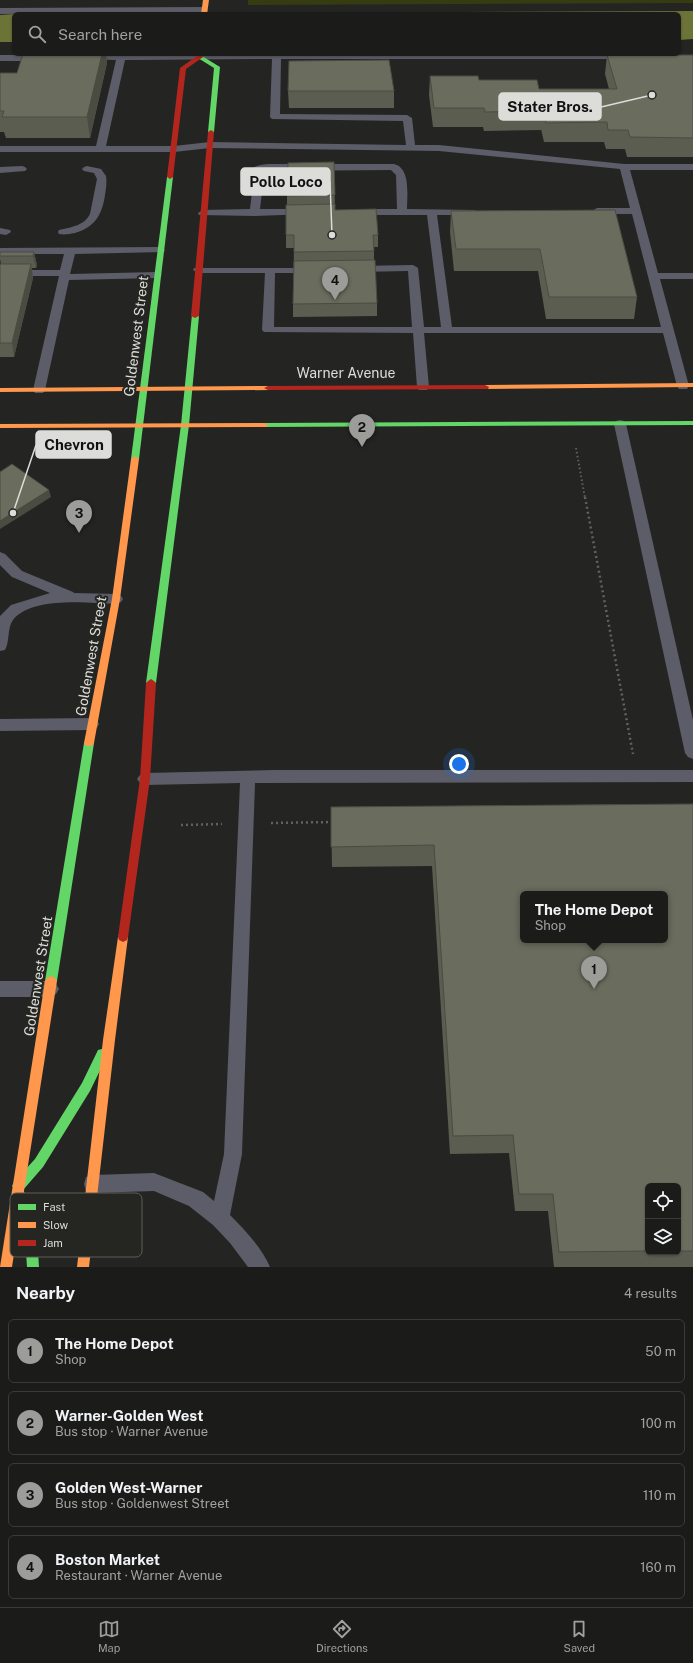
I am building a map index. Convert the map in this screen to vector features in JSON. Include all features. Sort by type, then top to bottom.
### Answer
[{"type":"main road","points":[[204,12],[206,0]]},
{"type":"main road","name":"Goldenwest Street","points":[[6,1267],[9,1186],[50,989],[92,724],[116,599],[144,388],[183,68],[199,56]]},
{"type":"main road","points":[[92,1193],[109,1040],[145,779],[151,677],[185,425],[187,388],[217,68],[201,56]]},
{"type":"main road","name":"Warner Avenue","points":[[0,390],[688,385]]},
{"type":"main road","points":[[0,426],[693,423]]},
{"type":"main road","points":[[9,1186],[39,1163],[86,1087],[109,1040]]},
{"type":"main road","points":[[32,1257],[33,1267]]},
{"type":"main road","points":[[83,1267],[84,1257]]},
{"type":"lane","points":[[0,11],[204,12]]},
{"type":"lane","points":[[75,58],[160,56]]},
{"type":"lane","points":[[410,147],[407,118],[275,117],[277,56],[638,56]]},
{"type":"lane","points":[[100,150],[121,57]]},
{"type":"lane","points":[[0,58],[52,58]]},
{"type":"lane","points":[[0,149],[174,149],[210,145],[410,147],[439,148],[624,167],[693,167]]},
{"type":"lane","points":[[255,212],[257,192],[249,180],[252,171],[257,168],[284,167],[394,167],[401,175],[402,212]]},
{"type":"lane","points":[[624,167],[668,330],[688,385]]},
{"type":"lane","points":[[0,170],[22,169]]},
{"type":"lane","points":[[63,232],[77,229],[87,224],[94,217],[102,175],[99,172],[87,169]]},
{"type":"lane","points":[[583,211],[636,211]]},
{"type":"lane","points":[[203,213],[317,212]]},
{"type":"lane","points":[[348,212],[481,212]]},
{"type":"lane","points":[[432,212],[447,330]]},
{"type":"lane","points":[[0,251],[160,250]]},
{"type":"lane","points":[[39,390],[70,251]]},
{"type":"lane","points":[[350,269],[413,268],[423,387]]},
{"type":"lane","points":[[198,270],[326,270]]},
{"type":"lane","points":[[270,270],[268,330],[668,330]]},
{"type":"lane","points":[[0,273],[157,275]]},
{"type":"lane","points":[[654,276],[693,276]]},
{"type":"lane","points":[[620,424],[693,753]]},
{"type":"lane","points":[[0,557],[17,574],[77,599]]},
{"type":"lane","points":[[0,646],[5,620],[16,609],[50,598],[116,599]]},
{"type":"lane","points":[[0,725],[92,724]]},
{"type":"lane","points":[[145,779],[248,778],[275,776],[693,776]]},
{"type":"lane","points":[[220,1218],[233,1154],[248,778]]},
{"type":"lane","points":[[0,989],[50,989]]},
{"type":"lane","points":[[93,1184],[154,1182],[196,1199],[220,1218],[237,1236],[260,1267]]},
{"type":"path","points":[[576,448],[637,776]]},
{"type":"path","points":[[181,825],[341,822]]},
{"type":"shaded area","points":[[248,0],[693,0],[693,3],[248,5]]},
{"type":"shaded area","points":[[693,11],[693,39],[681,40],[681,12],[481,12]]},
{"type":"shaded area","points":[[12,14],[12,42],[0,42],[0,15]]},
{"type":"building","points":[[693,55],[693,138],[630,137],[628,130],[608,130],[607,122],[546,123],[541,100],[543,111],[485,112],[484,108],[434,108],[430,76],[478,76],[479,80],[537,80],[539,89],[617,89],[607,56]]},
{"type":"building","points":[[22,56],[102,56],[87,117],[2,117],[4,111],[0,111],[0,73],[17,73]]},
{"type":"building","points":[[389,60],[394,91],[288,91],[289,61]]},
{"type":"building","points":[[334,162],[335,195],[287,196],[288,163]]},
{"type":"building","points":[[335,204],[335,210],[376,209],[378,235],[373,235],[374,251],[294,252],[294,235],[286,235],[286,205]]},
{"type":"building","points":[[615,210],[637,297],[549,297],[540,249],[456,249],[451,211]]},
{"type":"building","points":[[0,252],[34,252],[33,256],[0,256]]},
{"type":"building","points":[[375,260],[377,303],[293,304],[294,261]]},
{"type":"building","points":[[0,264],[31,264],[12,343],[0,343]]},
{"type":"building","points":[[12,464],[49,490],[0,521],[0,472]]},
{"type":"building","points":[[693,804],[693,1251],[681,1251],[681,1183],[645,1183],[645,1251],[559,1252],[553,1194],[519,1194],[513,1135],[453,1136],[434,845],[331,847],[331,807]]},
{"type":"traffic: fast","points":[[200,57],[217,67],[211,132]]},
{"type":"traffic: fast","points":[[135,459],[170,177]]},
{"type":"traffic: fast","points":[[151,683],[185,425],[195,316]]},
{"type":"traffic: fast","points":[[264,425],[693,423]]},
{"type":"traffic: fast","points":[[51,981],[89,743]]},
{"type":"traffic: fast","points":[[18,1186],[39,1163],[86,1087],[102,1054]]},
{"type":"traffic: fast","points":[[32,1257],[33,1267]]},
{"type":"traffic: slow","points":[[204,12],[206,0]]},
{"type":"traffic: slow","points":[[485,387],[693,385]]},
{"type":"traffic: slow","points":[[0,390],[268,388]]},
{"type":"traffic: slow","points":[[0,426],[264,425]]},
{"type":"traffic: slow","points":[[89,743],[116,599],[135,459]]},
{"type":"traffic: slow","points":[[91,1193],[109,1040],[123,937]]},
{"type":"traffic: slow","points":[[18,1193],[51,981]]},
{"type":"traffic: slow","points":[[6,1267],[10,1242]]},
{"type":"traffic: slow","points":[[83,1267],[84,1257]]},
{"type":"traffic: jam","points":[[170,177],[183,68],[200,56]]},
{"type":"traffic: jam","points":[[195,316],[211,132]]},
{"type":"traffic: jam","points":[[268,388],[485,387]]},
{"type":"traffic: jam","points":[[123,937],[145,779],[151,683]]},
{"type":"place","name":"Stater Bros.","points":[[652,95]]},
{"type":"place","name":"Pollo Loco","points":[[332,235]]},
{"type":"place","name":"Boston Market","points":[[335,300]]},
{"type":"place","name":"Warner-Golden West","points":[[362,447]]},
{"type":"place","name":"Chevron","points":[[13,513]]},
{"type":"place","name":"Golden West-Warner","points":[[79,533]]},
{"type":"place","name":"The Home Depot","points":[[594,989]]}]
